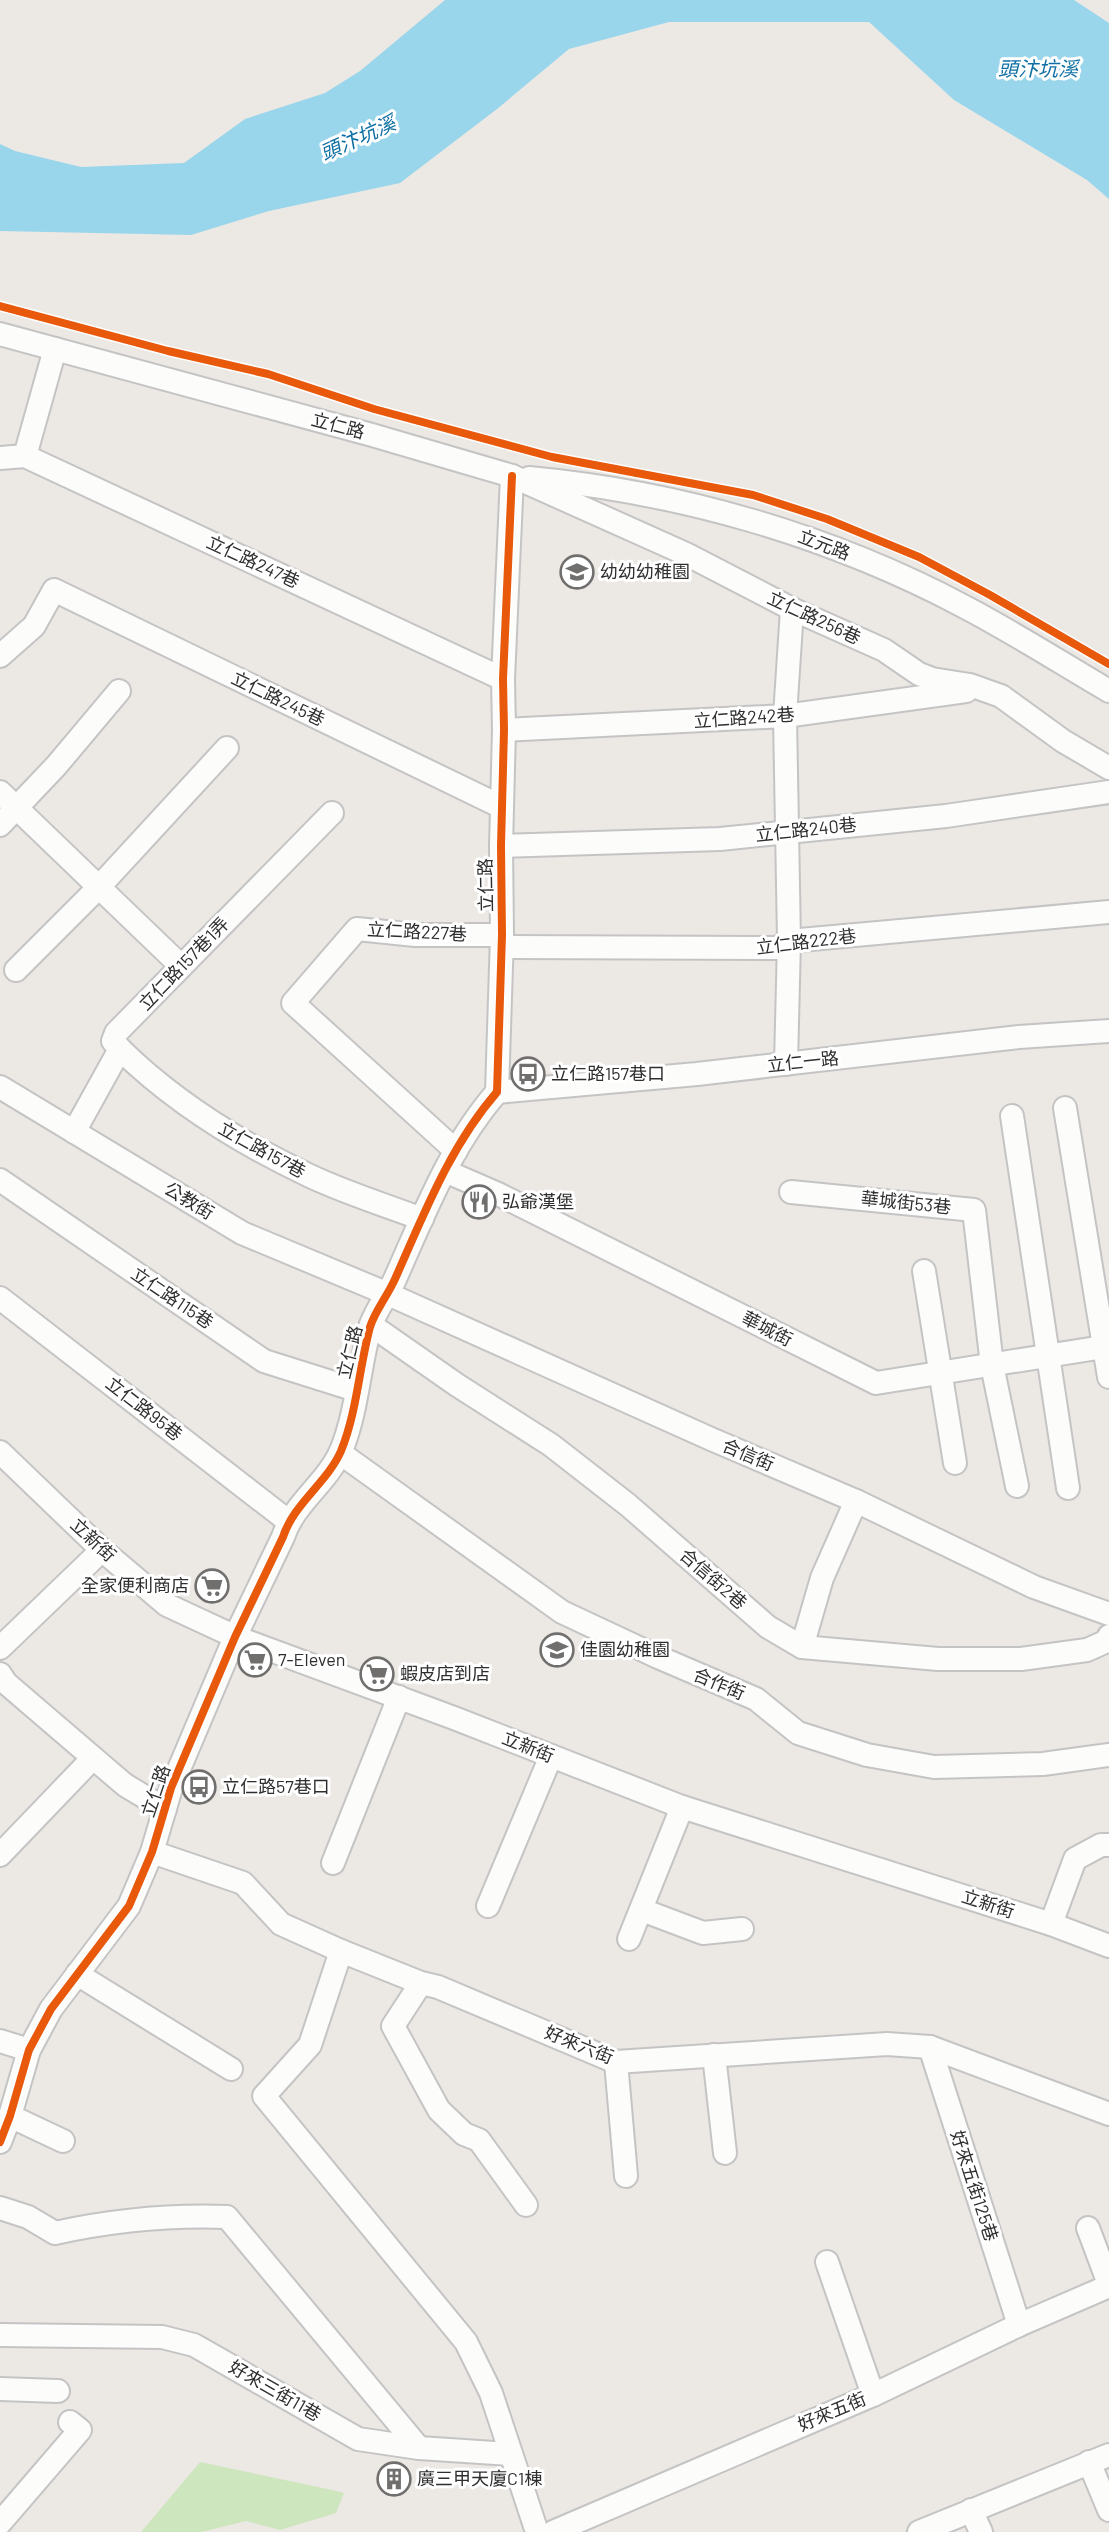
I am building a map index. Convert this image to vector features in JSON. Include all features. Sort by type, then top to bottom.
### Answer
[{"type":"street","name":"立仁路","points":[[0,334],[361,432],[512,476],[503,679],[502,941],[497,1092],[480,1111],[450,1161],[388,1294],[371,1325],[348,1432],[340,1453],[288,1521],[283,1537],[235,1637],[171,1788],[152,1852],[129,1906],[51,2009],[29,2050],[0,2142]]},
{"type":"street","points":[[25,456],[55,349]]},
{"type":"street","name":"立仁路247巷","points":[[0,458],[25,456],[503,679]]},
{"type":"street","name":"立仁路256巷","points":[[512,476],[686,554],[792,609],[884,650],[919,674],[1001,696],[1063,741],[1109,768]]},
{"type":"street","name":"立元路","points":[[512,476],[620,489],[720,512],[828,546],[902,576],[963,606],[1109,691]]},
{"type":"street","name":"立仁路245巷","points":[[0,656],[34,627],[54,590],[502,807]]},
{"type":"street","points":[[786,1064],[789,941],[784,716],[792,609]]},
{"type":"street","name":"立仁路242巷","points":[[504,730],[784,716],[981,689]]},
{"type":"street","points":[[8,817],[56,766],[119,691]]},
{"type":"street","points":[[16,970],[98,888],[227,748]]},
{"type":"street","points":[[0,792],[8,817],[98,888],[181,966]]},
{"type":"street","name":"立仁路240巷","points":[[501,846],[720,839],[946,816],[1109,792]]},
{"type":"street","name":"立仁路157巷1弄","points":[[75,1132],[120,1049],[114,1041],[116,1033],[332,813]]},
{"type":"street","name":"立仁路222巷","points":[[502,941],[777,948],[789,941],[1109,912]]},
{"type":"street","name":"立仁路227巷","points":[[293,1003],[357,929],[502,941]]},
{"type":"street","name":"華城街","points":[[293,1003],[450,1161],[498,1194],[876,1383],[1106,1346]]},
{"type":"street","name":"立仁一路","points":[[497,1092],[786,1064],[1019,1037],[1109,1031]]},
{"type":"street","name":"立仁路157巷","points":[[120,1049],[145,1074],[220,1128],[311,1177],[422,1219]]},
{"type":"street","name":"公教街","points":[[0,1087],[242,1233],[388,1294]]},
{"type":"street","points":[[1065,1108],[1106,1346],[1109,1377]]},
{"type":"street","points":[[1012,1116],[1068,1488]]},
{"type":"street","name":"立仁路115巷","points":[[0,1180],[264,1360],[356,1390]]},
{"type":"street","name":"華城街53巷","points":[[791,1192],[974,1210],[992,1365]]},
{"type":"street","points":[[924,1271],[955,1462]]},
{"type":"street","name":"合信街","points":[[388,1294],[711,1439],[856,1501],[1034,1587],[1109,1614]]},
{"type":"street","name":"立仁路95巷","points":[[0,1298],[288,1521]]},
{"type":"street","name":"合信街2巷","points":[[371,1325],[457,1385],[551,1445],[628,1504],[768,1628],[802,1647],[938,1659],[1021,1659],[1087,1650],[1107,1641],[1109,1636]]},
{"type":"street","points":[[992,1365],[1017,1486]]},
{"type":"street","name":"合作街","points":[[340,1453],[562,1612],[658,1658],[756,1700],[798,1733],[867,1755],[934,1767],[1043,1764],[1109,1755]]},
{"type":"street","name":"立新街","points":[[2,1458],[102,1550],[167,1605],[235,1637],[399,1697],[682,1807],[1051,1924],[1109,1946]]},
{"type":"street","points":[[802,1647],[822,1578],[856,1501]]},
{"type":"street","points":[[0,1648],[102,1550]]},
{"type":"street","points":[[0,1674],[6,1683],[125,1785],[165,1809]]},
{"type":"street","points":[[333,1863],[399,1697]]},
{"type":"street","points":[[488,1906],[551,1756]]},
{"type":"street","points":[[0,1855],[93,1758]]},
{"type":"street","points":[[628,1939],[642,1910],[682,1807]]},
{"type":"street","points":[[1051,1924],[1075,1859],[1101,1845],[1109,1845]]},
{"type":"street","name":"好來六街","points":[[152,1852],[243,1883],[281,1924],[341,1951],[421,1983],[438,1987],[616,2062],[887,2044],[930,2047],[1109,2114]]},
{"type":"street","points":[[642,1910],[703,1933],[742,1929]]},
{"type":"street","points":[[341,1951],[310,2045],[264,2096],[466,2342],[490,2393],[537,2532]]},
{"type":"street","points":[[77,1974],[231,2069]]},
{"type":"street","points":[[421,1983],[393,2026],[439,2110],[464,2134],[479,2140],[526,2205]]},
{"type":"street","points":[[0,2041],[29,2050]]},
{"type":"street","name":"好來五街125巷","points":[[930,2047],[1019,2325]]},
{"type":"street","points":[[714,2055],[725,2153]]},
{"type":"street","points":[[616,2062],[626,2176]]},
{"type":"street","points":[[10,2116],[63,2141]]},
{"type":"street","points":[[0,2208],[28,2217],[55,2233],[81,2227],[197,2216],[227,2217],[419,2448]]},
{"type":"street","points":[[1088,2228],[1109,2285]]},
{"type":"street","points":[[827,2262],[873,2395]]},
{"type":"street","name":"好來五街","points":[[553,2532],[873,2395],[1109,2285]]},
{"type":"street","name":"好來三街11巷","points":[[0,2335],[162,2337],[194,2345],[358,2439],[419,2448],[511,2454]]},
{"type":"street","points":[[0,2389],[58,2391]]},
{"type":"street","points":[[0,2523],[80,2430],[70,2422]]},
{"type":"street","points":[[920,2532],[1099,2458],[1109,2510]]},
{"type":"street","points":[[971,2510],[981,2532]]},
{"type":"green space","points":[[200,2462],[344,2493],[336,2513],[280,2530],[246,2521],[202,2532],[141,2532]]},
{"type":"water","name":"頭汴坑溪","points":[[445,0],[1074,0],[1109,23],[1109,199],[1087,180],[954,100],[869,22],[669,22],[569,49],[497,109],[400,183],[269,211],[191,235],[0,231],[0,144],[15,151],[81,167],[184,163],[245,119],[325,93],[360,71]]},
{"type":"cycle path","points":[[0,306],[168,351],[268,374],[374,409],[552,457],[753,495],[827,519],[919,557],[1109,664]]},
{"type":"cycle path","points":[[0,2142],[29,2050],[51,2009],[129,1906],[152,1852],[171,1788],[235,1637],[288,1525],[302,1503],[328,1473],[341,1451],[351,1421],[372,1321],[392,1285],[439,1181],[465,1135],[497,1092],[502,935],[503,679],[512,476]]},
{"type":"place","name":"幼幼幼稚園","points":[[577,572]]},
{"type":"place","name":"立仁路157巷口","points":[[528,1074]]},
{"type":"place","name":"弘爺漢堡","points":[[479,1202]]},
{"type":"place","name":"全家便利商店","points":[[212,1586]]},
{"type":"place","name":"佳園幼稚園","points":[[557,1650]]},
{"type":"place","name":"7-Eleven","points":[[255,1660]]},
{"type":"place","name":"蝦皮店到店","points":[[377,1674]]},
{"type":"place","name":"立仁路57巷口","points":[[199,1787]]},
{"type":"place","name":"廣三甲天廈C1棟","points":[[394,2479]]}]
